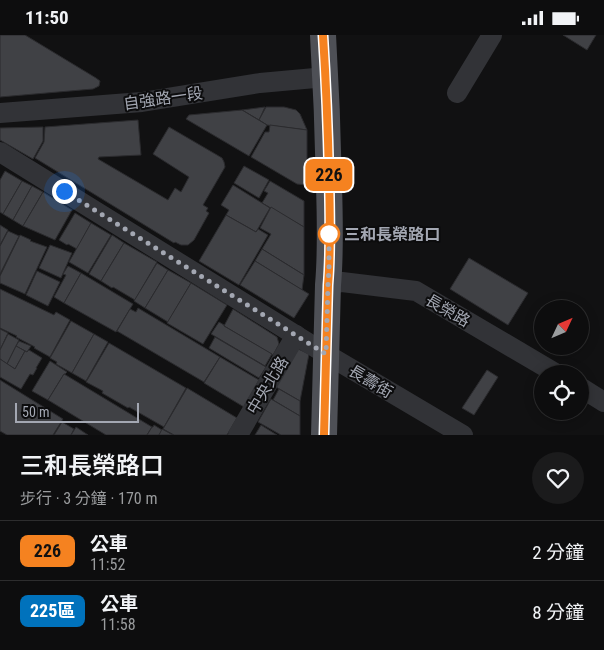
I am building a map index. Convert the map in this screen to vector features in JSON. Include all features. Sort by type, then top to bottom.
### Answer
[{"type":"main road","points":[[323,35],[326,77],[329,208],[324,435]]},
{"type":"street","points":[[457,93],[492,35]]},
{"type":"street","name":"自強路一段","points":[[0,113],[142,102],[260,83],[326,77]]},
{"type":"street","name":"長壽街","points":[[0,152],[326,354],[463,435]]},
{"type":"street","name":"長榮路","points":[[328,285],[342,282],[416,291],[542,365]]},
{"type":"street","name":"中央北路","points":[[238,435],[296,335]]},
{"type":"street","points":[[589,393],[604,402]]},
{"type":"building","points":[[0,35],[25,35],[96,78],[100,81],[99,86],[93,89],[0,97]]},
{"type":"building","points":[[563,35],[596,35],[587,50]]},
{"type":"building","points":[[265,107],[259,120],[242,110]]},
{"type":"building","points":[[266,107],[284,107],[296,110],[300,114],[307,130],[267,125],[259,120]]},
{"type":"building","points":[[242,110],[267,125],[249,156],[186,119],[189,115]]},
{"type":"building","points":[[138,120],[141,155],[99,157],[98,159],[168,200],[175,188],[181,192],[189,177],[153,154],[169,127],[222,158],[224,162],[225,167],[203,205],[208,208],[206,211],[209,213],[194,240],[188,245],[174,243],[35,158],[44,142],[45,127]]},
{"type":"building","points":[[270,125],[307,130],[307,185],[297,184],[251,157],[265,132],[269,132]]},
{"type":"building","points":[[43,127],[43,141],[33,159],[0,140],[0,128]]},
{"type":"building","points":[[244,166],[269,180],[259,198],[234,183]]},
{"type":"building","points":[[5,171],[22,181],[3,214],[0,212],[0,180]]},
{"type":"building","points":[[22,181],[32,186],[13,220],[3,214]]},
{"type":"building","points":[[270,181],[304,201],[304,227],[262,203],[268,193],[264,191]]},
{"type":"building","points":[[233,185],[270,208],[256,232],[226,215],[229,210],[221,205]]},
{"type":"building","points":[[32,186],[43,192],[23,226],[13,220]]},
{"type":"building","points":[[43,192],[72,210],[55,240],[23,226]]},
{"type":"building","points":[[271,207],[304,227],[304,275],[262,249],[271,234],[260,228]]},
{"type":"building","points":[[75,213],[91,223],[77,249],[59,240]]},
{"type":"building","points":[[226,215],[256,232],[258,229],[268,235],[239,285],[199,261]]},
{"type":"building","points":[[91,223],[111,235],[88,273],[69,262]]},
{"type":"building","points":[[0,225],[8,230],[0,245]]},
{"type":"building","points":[[8,231],[19,236],[0,274],[0,246]]},
{"type":"building","points":[[20,235],[47,247],[25,294],[0,283],[0,276]]},
{"type":"building","points":[[112,235],[124,243],[101,281],[89,274]]},
{"type":"building","points":[[124,243],[157,262],[135,300],[101,281]]},
{"type":"building","points":[[50,245],[72,253],[61,278],[39,268]]},
{"type":"building","points":[[262,249],[304,275],[302,290],[255,261]]},
{"type":"building","points":[[469,258],[528,293],[508,325],[450,289]]},
{"type":"building","points":[[255,261],[309,294],[294,318],[240,285]]},
{"type":"building","points":[[157,263],[168,270],[145,308],[134,301]]},
{"type":"building","points":[[68,266],[81,273],[64,303],[54,297],[66,275],[63,274]]},
{"type":"building","points":[[168,270],[191,283],[168,322],[145,308]]},
{"type":"building","points":[[37,271],[60,282],[48,306],[26,295]]},
{"type":"building","points":[[81,273],[133,304],[116,332],[64,303]]},
{"type":"building","points":[[191,283],[227,305],[203,344],[167,323]]},
{"type":"building","points":[[0,289],[54,315],[56,312],[70,320],[50,357],[17,336],[0,328]]},
{"type":"building","points":[[138,308],[220,357],[204,382],[117,331],[130,309],[136,312]]},
{"type":"building","points":[[233,309],[277,337],[279,344],[273,355],[224,326]]},
{"type":"building","points":[[71,321],[94,334],[72,373],[56,364],[57,362],[50,358]]},
{"type":"building","points":[[219,322],[272,354],[265,366],[211,334]]},
{"type":"building","points":[[0,329],[8,333],[0,350]]},
{"type":"building","points":[[8,334],[19,340],[7,364],[0,359],[0,350]]},
{"type":"building","points":[[94,334],[108,342],[86,381],[72,373]]},
{"type":"building","points":[[215,337],[266,367],[259,378],[209,348]]},
{"type":"building","points":[[19,341],[31,346],[27,352],[16,346]]},
{"type":"building","points":[[109,343],[186,388],[164,427],[102,393],[103,391],[86,382]]},
{"type":"building","points":[[16,346],[25,351],[15,369],[7,364]]},
{"type":"building","points":[[296,348],[309,354],[300,401],[276,387]]},
{"type":"building","points":[[29,350],[42,358],[33,375],[30,374],[21,389],[0,377],[0,359],[15,369],[25,351]]},
{"type":"building","points":[[220,357],[259,380],[244,407],[204,383]]},
{"type":"building","points":[[50,361],[67,372],[48,400],[32,391]]},
{"type":"building","points":[[487,370],[498,377],[474,415],[462,408]]},
{"type":"building","points":[[64,374],[152,427],[147,435],[106,435],[48,400]]},
{"type":"building","points":[[0,380],[63,419],[53,435],[7,435],[0,431]]},
{"type":"building","points":[[187,388],[237,418],[227,435],[174,435],[163,429]]},
{"type":"building","points":[[279,389],[300,401],[300,416],[273,400]]},
{"type":"building","points":[[271,399],[300,416],[300,435],[281,435],[258,422]]},
{"type":"building","points":[[62,422],[74,429],[71,435],[54,435]]},
{"type":"building","points":[[154,425],[162,430],[159,435],[147,435],[152,427]]},
{"type":"building","points":[[261,425],[277,435],[255,435]]},
{"type":"building","points":[[76,427],[88,435],[71,435]]},
{"type":"building","points":[[162,429],[173,435],[159,435]]},
{"type":"bus line","name":"226","points":[[323,35],[326,77],[329,208],[324,435]]},
{"type":"place","name":"三和長榮路口","points":[[329,234]]},
{"type":"route","points":[[64,191],[326,354],[329,234]]}]
